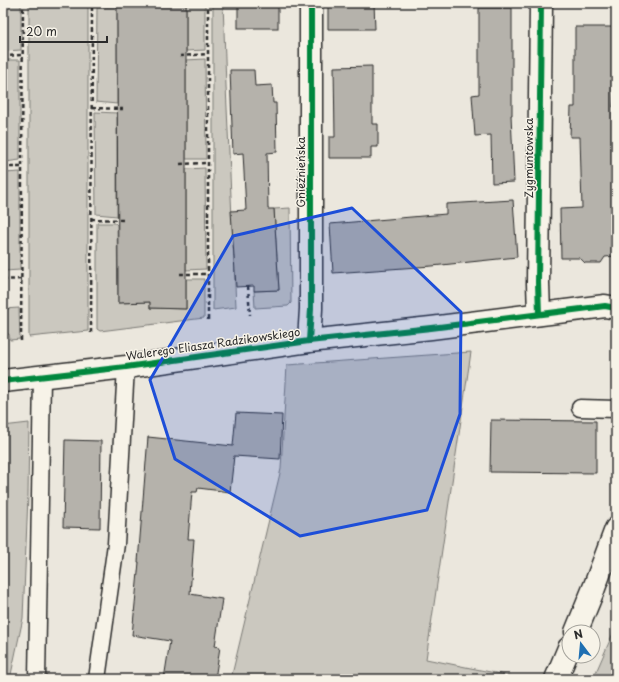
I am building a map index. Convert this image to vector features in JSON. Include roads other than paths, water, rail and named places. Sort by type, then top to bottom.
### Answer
[{"type":"street","name":"Gnieźnieńska","points":[[309,341],[311,309],[311,3]]},
{"type":"street","name":"Zygmuntowska","points":[[539,314],[540,3]]},
{"type":"street","name":"Walerego Eliasza Radzikowskiego","points":[[3,381],[309,341],[431,328],[605,306],[616,308]]},
{"type":"street","points":[[579,624],[616,529]]},
{"type":"street","points":[[556,679],[562,664]]},
{"type":"lane","points":[[96,679],[116,544],[126,366]]},
{"type":"lane","points":[[37,679],[42,377]]},
{"type":"lane","points":[[580,408],[616,409]]}]
